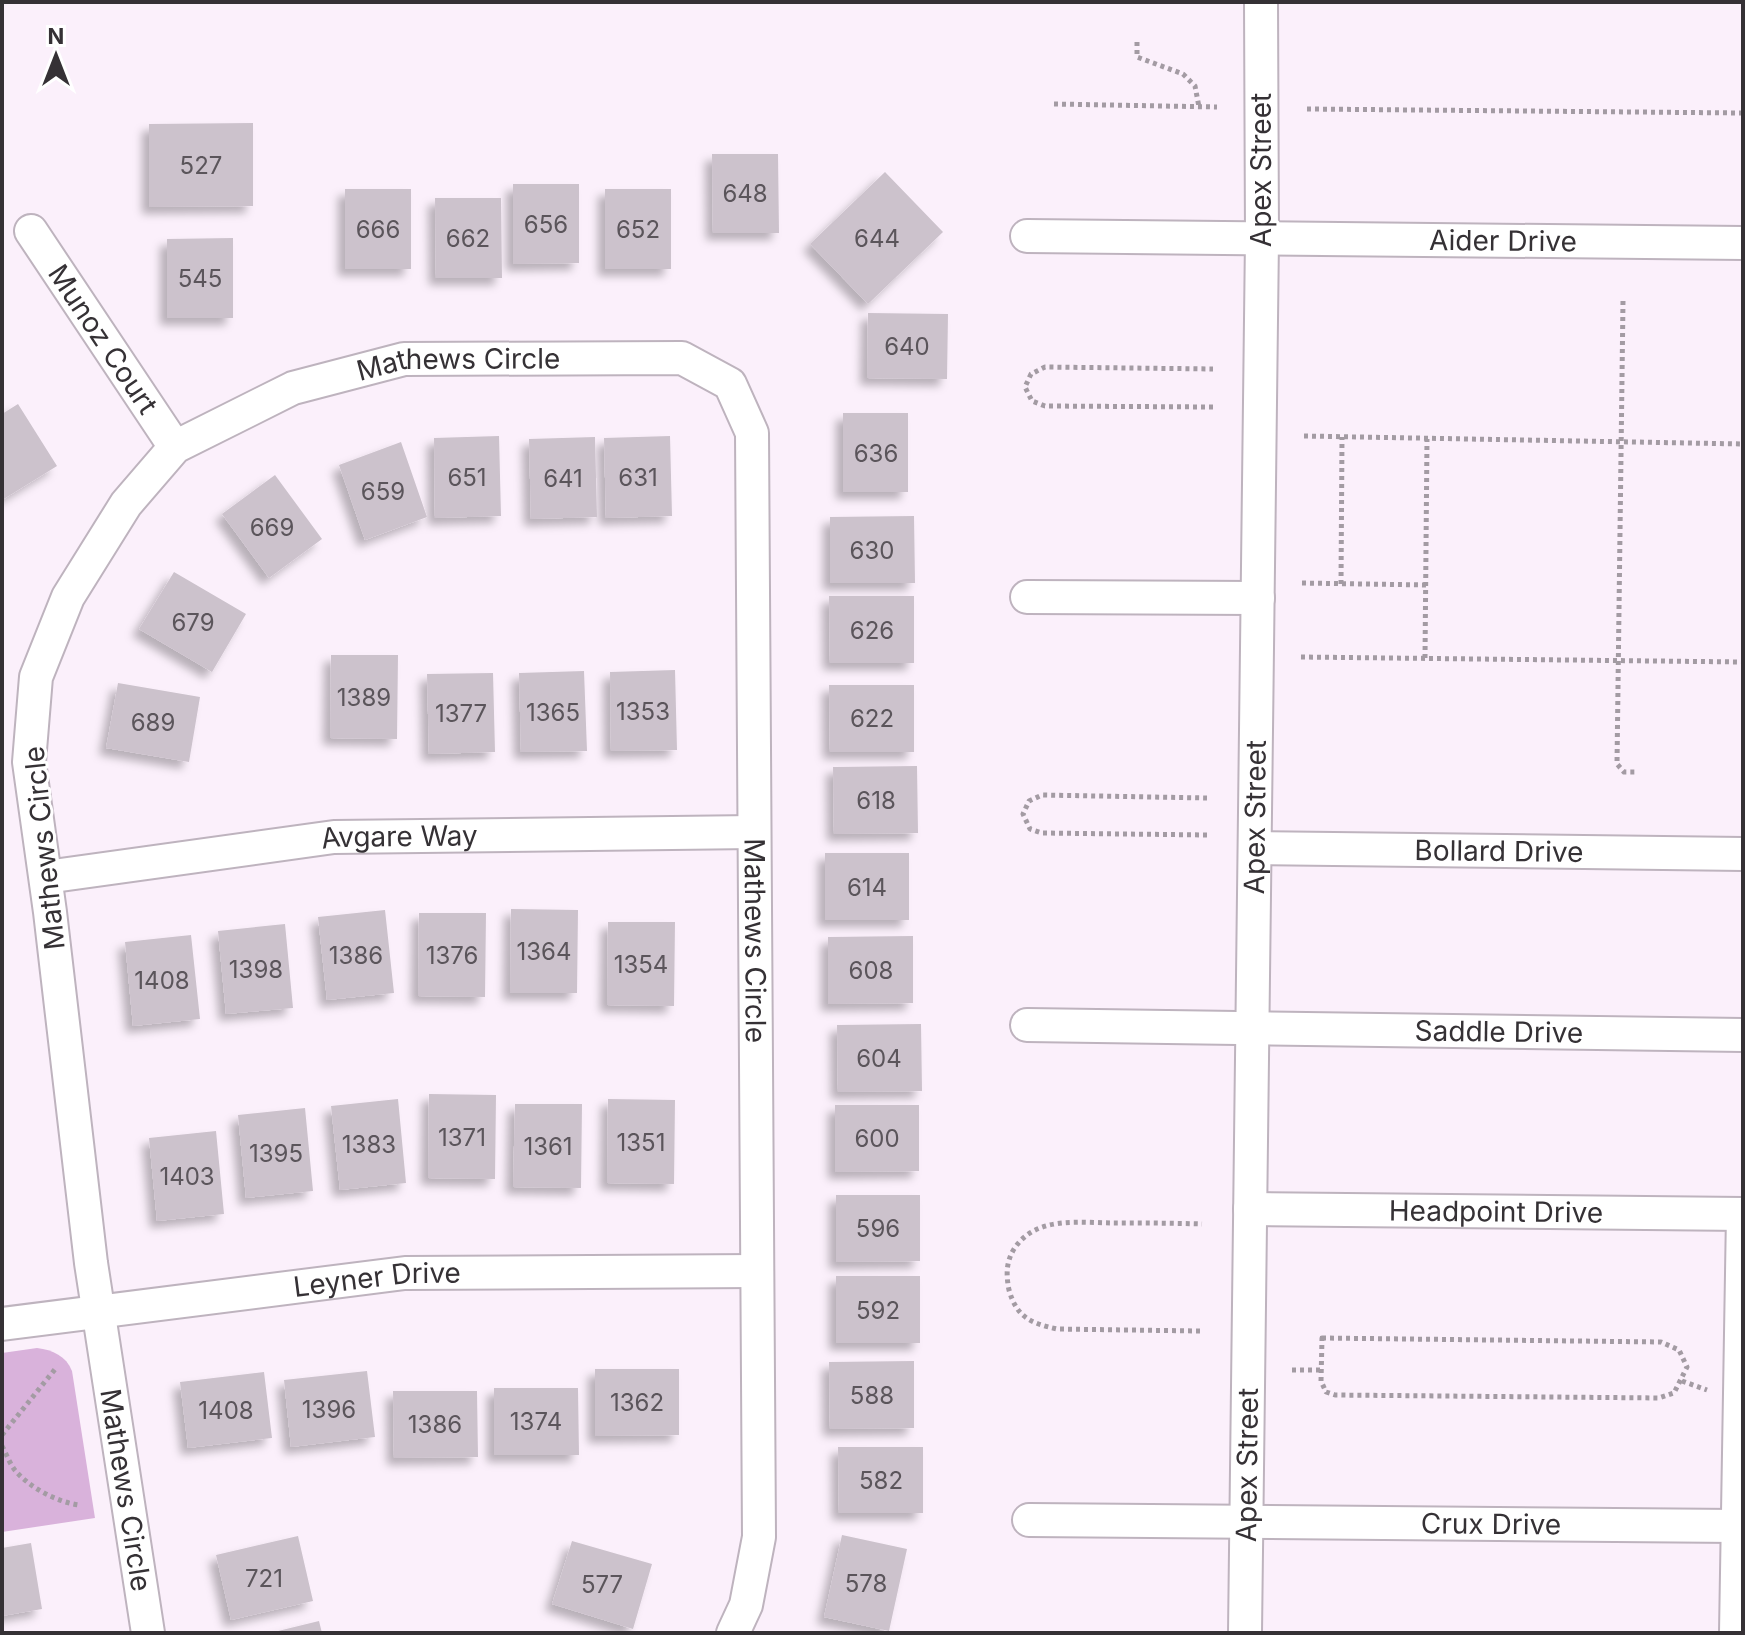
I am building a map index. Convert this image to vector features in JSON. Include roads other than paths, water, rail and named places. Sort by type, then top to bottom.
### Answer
[{"type":"street","name":"Apex Street","points":[[1245,1633],[1262,238],[1261,2]]},
{"type":"street","name":"Munoz Court","points":[[31,231],[175,447]]},
{"type":"street","name":"Aider Drive","points":[[1027,236],[1743,243]]},
{"type":"street","name":"Mathews Circle","points":[[148,1633],[98,1310],[46,877],[29,762],[36,677],[68,597],[126,504],[175,447],[293,388],[404,359],[682,358],[730,384],[752,433],[759,1537],[746,1605],[733,1633]]},
{"type":"street","points":[[1027,597],[1258,598]]},
{"type":"street","name":"Avgare Way","points":[[46,877],[334,837],[754,832]]},
{"type":"street","name":"Bollard Drive","points":[[1255,848],[1743,854]]},
{"type":"street","name":"Saddle Drive","points":[[1027,1025],[1743,1035]]},
{"type":"street","name":"Headpoint Drive","points":[[1250,1209],[1743,1214]]},
{"type":"street","points":[[1736,1633],[1743,1214]]},
{"type":"street","name":"Leyner Drive","points":[[2,1324],[405,1273],[757,1271]]},
{"type":"street","name":"Crux Drive","points":[[1029,1520],[1737,1526]]}]
